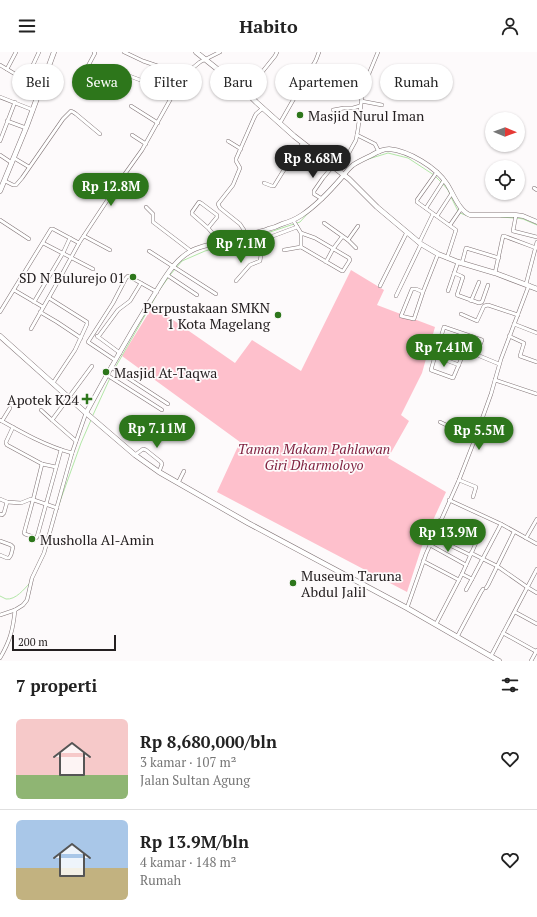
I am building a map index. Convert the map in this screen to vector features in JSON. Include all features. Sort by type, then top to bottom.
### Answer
[{"type":"main road","points":[[50,64],[54,52]]},
{"type":"main road","points":[[196,52],[212,64]]},
{"type":"main road","points":[[0,191],[37,100]]},
{"type":"main road","points":[[254,100],[303,143],[346,177],[377,207],[420,244],[438,254],[460,263],[537,288]]},
{"type":"main road","points":[[0,336],[88,415],[159,472],[257,528],[336,569],[436,624],[499,661]]},
{"type":"street","points":[[7,69],[16,52]]},
{"type":"street","points":[[33,64],[39,52]]},
{"type":"street","points":[[89,64],[95,53],[94,52]]},
{"type":"street","points":[[124,52],[152,64]]},
{"type":"street","points":[[198,64],[219,52]]},
{"type":"street","points":[[267,66],[277,52]]},
{"type":"street","points":[[280,123],[316,60],[319,52]]},
{"type":"street","points":[[372,68],[378,52]]},
{"type":"street","points":[[0,65],[12,72]]},
{"type":"street","points":[[0,96],[33,110]]},
{"type":"street","points":[[31,329],[79,243],[146,144],[170,100]]},
{"type":"street","points":[[339,171],[356,140],[361,101],[382,105]]},
{"type":"street","points":[[0,140],[15,102]]},
{"type":"street","points":[[131,106],[158,122]]},
{"type":"street","points":[[333,110],[360,106]]},
{"type":"street","points":[[236,282],[250,265],[261,260],[261,255],[247,237],[240,224],[220,208],[218,204],[233,185],[240,169],[240,166],[236,160],[256,114],[263,108]]},
{"type":"street","points":[[5,181],[16,185],[70,111],[74,112],[100,134]]},
{"type":"street","points":[[7,121],[26,128]]},
{"type":"street","points":[[132,135],[146,144]]},
{"type":"street","points":[[357,135],[375,144],[379,152]]},
{"type":"street","points":[[228,140],[240,150]]},
{"type":"street","points":[[264,183],[274,186],[292,156],[303,143]]},
{"type":"street","points":[[273,236],[295,223],[346,177],[349,168],[354,164],[389,149],[406,154],[437,172],[452,192],[461,209],[470,215],[516,215],[523,216],[537,222]]},
{"type":"street","points":[[0,155],[29,167]]},
{"type":"street","points":[[292,156],[309,169]]},
{"type":"street","points":[[322,199],[314,194],[314,191],[333,166]]},
{"type":"street","points":[[437,172],[417,201],[456,231],[447,258]]},
{"type":"street","points":[[426,208],[444,180]]},
{"type":"street","points":[[396,296],[435,215],[452,192]]},
{"type":"street","points":[[208,228],[217,215],[199,202],[192,214],[208,228],[220,242]]},
{"type":"street","points":[[146,208],[153,214],[153,222],[191,251]]},
{"type":"street","points":[[450,225],[461,209]]},
{"type":"street","points":[[516,215],[513,231],[537,237]]},
{"type":"street","points":[[0,220],[30,239]]},
{"type":"street","points":[[0,615],[15,610],[23,605],[27,600],[31,582],[44,553],[76,441],[113,368],[115,360],[157,292],[184,256],[198,248],[247,237],[269,229],[295,223]]},
{"type":"street","points":[[295,223],[301,234],[301,247]]},
{"type":"street","points":[[324,223],[348,240],[356,248]]},
{"type":"street","points":[[348,240],[358,226]]},
{"type":"street","points":[[0,312],[52,229],[79,243]]},
{"type":"street","points":[[380,286],[407,232]]},
{"type":"street","points":[[284,250],[301,247],[343,272],[350,261],[349,258],[315,238],[301,234]]},
{"type":"street","points":[[84,236],[110,250]]},
{"type":"street","points":[[494,273],[499,258],[503,236],[536,248]]},
{"type":"street","points":[[326,262],[342,237]]},
{"type":"street","points":[[34,302],[63,253],[70,238]]},
{"type":"street","points":[[407,608],[433,537],[459,480],[491,394],[509,336],[518,315],[537,242]]},
{"type":"street","points":[[43,243],[93,269]]},
{"type":"street","points":[[448,291],[454,273],[466,248],[499,258]]},
{"type":"street","points":[[149,251],[216,294]]},
{"type":"street","points":[[423,292],[412,289],[401,316],[414,319],[438,254]]},
{"type":"street","points":[[454,273],[462,277],[457,295],[471,301],[481,303],[488,284]]},
{"type":"street","points":[[115,360],[88,342],[127,277],[130,277],[157,292]]},
{"type":"street","points":[[169,277],[197,295]]},
{"type":"street","points":[[471,301],[479,282]]},
{"type":"street","points":[[98,337],[118,310],[130,301],[141,283]]},
{"type":"street","points":[[14,290],[43,307]]},
{"type":"street","points":[[49,298],[87,322],[88,325],[75,350],[53,383]]},
{"type":"street","points":[[460,314],[477,321],[484,306],[488,305],[518,315]]},
{"type":"street","points":[[40,312],[81,338]]},
{"type":"street","points":[[514,324],[537,333]]},
{"type":"street","points":[[464,350],[454,376],[451,378],[432,370],[439,340],[443,328],[445,327],[482,340],[476,355]]},
{"type":"street","points":[[94,334],[120,353]]},
{"type":"street","points":[[509,336],[524,342],[520,356],[537,362]]},
{"type":"street","points":[[439,340],[500,364]]},
{"type":"street","points":[[435,356],[459,365]]},
{"type":"street","points":[[52,420],[92,366]]},
{"type":"street","points":[[113,368],[168,404]]},
{"type":"street","points":[[109,376],[162,410]]},
{"type":"street","points":[[495,380],[537,394]]},
{"type":"street","points":[[10,408],[1,420],[37,440],[72,453]]},
{"type":"street","points":[[41,410],[76,441]]},
{"type":"street","points":[[440,422],[475,439]]},
{"type":"street","points":[[13,427],[6,445],[42,464],[56,467]]},
{"type":"street","points":[[136,455],[143,449],[146,450],[161,462],[159,472]]},
{"type":"street","points":[[42,464],[24,533],[36,538],[38,537],[61,450]]},
{"type":"street","points":[[178,483],[184,471]]},
{"type":"street","points":[[459,480],[476,487],[472,496]]},
{"type":"street","points":[[0,499],[7,502],[21,504],[33,500],[57,508]]},
{"type":"street","points":[[449,500],[501,524],[537,544]]},
{"type":"street","points":[[0,514],[4,514],[7,502]]},
{"type":"street","points":[[526,538],[537,519]]},
{"type":"street","points":[[440,520],[470,534]]},
{"type":"street","points":[[466,590],[501,524]]},
{"type":"street","points":[[457,637],[497,566],[514,532]]},
{"type":"street","points":[[436,624],[462,574],[480,534]]},
{"type":"street","points":[[433,537],[497,566],[537,593]]},
{"type":"street","points":[[0,541],[11,545],[13,548],[9,558],[0,555]]},
{"type":"street","points":[[430,545],[466,565]]},
{"type":"street","points":[[424,561],[459,580]]},
{"type":"street","points":[[491,656],[537,569]]},
{"type":"street","points":[[462,574],[472,579]]},
{"type":"street","points":[[0,658],[8,645],[12,634],[15,610]]},
{"type":"street","points":[[515,612],[537,624]]},
{"type":"street","points":[[503,633],[537,651],[531,661]]},
{"type":"green space","name":"Taman Makam Pahlawan Giri Dharmoloyo","points":[[351,270],[384,290],[377,305],[435,327],[422,373],[401,415],[409,421],[388,458],[446,492],[424,540],[407,592],[217,492],[240,442],[122,356],[153,306],[235,363],[252,340],[301,371]]},
{"type":"waterway","points":[[365,160],[388,153],[408,158],[434,175]]},
{"type":"waterway","points":[[436,177],[441,182]]},
{"type":"waterway","points":[[443,184],[450,194]]},
{"type":"waterway","points":[[451,197],[458,211]]},
{"type":"waterway","points":[[297,223],[300,222],[309,212]]},
{"type":"waterway","points":[[460,213],[468,216]]},
{"type":"waterway","points":[[501,217],[514,218]]},
{"type":"waterway","points":[[517,218],[537,225]]},
{"type":"waterway","points":[[249,239],[294,224]]},
{"type":"waterway","points":[[170,275],[182,261],[205,251],[246,240]]},
{"type":"waterway","points":[[158,292],[168,278]]},
{"type":"waterway","points":[[115,368],[156,296]]},
{"type":"waterway","points":[[93,415],[110,378]]},
{"type":"waterway","points":[[58,507],[91,420]]},
{"type":"waterway","points":[[0,596],[6,599],[13,598],[20,594],[30,583]]},
{"type":"place","name":"Masjid Nurul Iman","points":[[300,115]]},
{"type":"place","name":"SD N Bulurejo 01","points":[[133,277]]},
{"type":"place","name":"Perpustakaan SMKN 1 Kota Magelang","points":[[278,315]]},
{"type":"place","name":"Masjid At-Taqwa","points":[[106,372]]},
{"type":"place","name":"Apotek K24","points":[[87,399]]},
{"type":"place","name":"Musholla Al-Amin","points":[[32,539]]},
{"type":"place","name":"Museum Taruna Abdul Jalil","points":[[293,583]]}]
